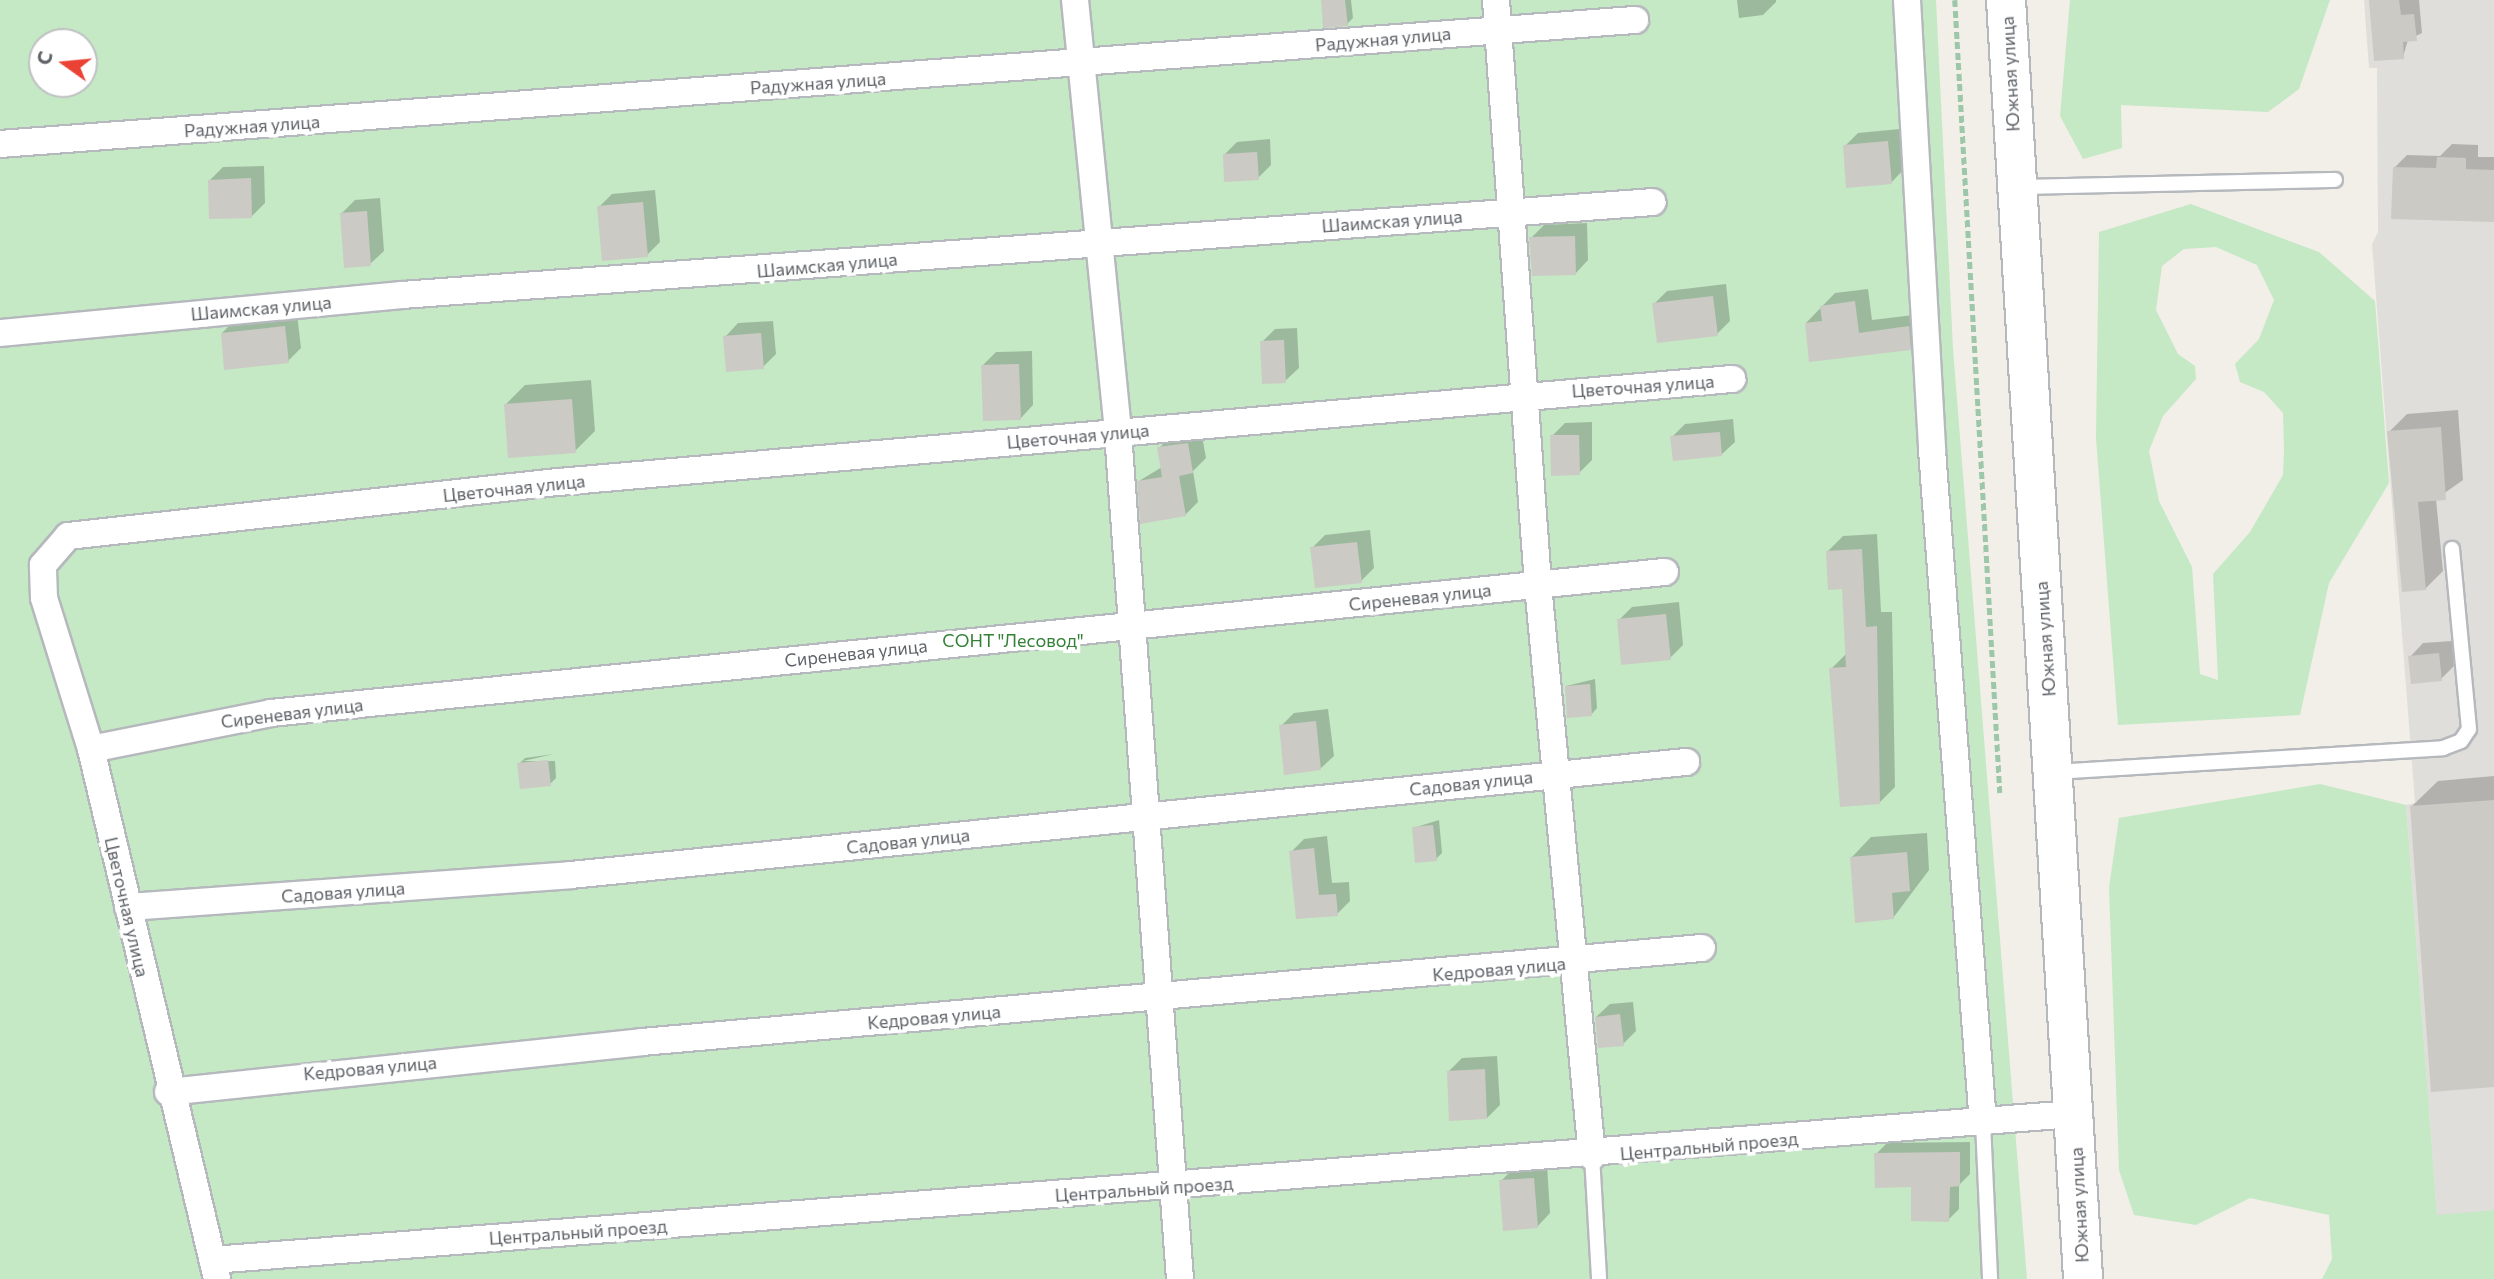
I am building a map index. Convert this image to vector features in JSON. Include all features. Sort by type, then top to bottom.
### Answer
[{"type":"main road","name":"Южная улица","points":[[2006,0],[2083,1279]]},
{"type":"street","points":[[1075,0],[1118,433],[1171,1187],[1180,1279]]},
{"type":"street","points":[[1496,0],[1538,585],[1592,1156]]},
{"type":"street","points":[[1907,0],[1932,450],[1983,1123]]},
{"type":"street","name":"Радужная улица","points":[[0,144],[1635,20]]},
{"type":"street","name":"Шаимская улица","points":[[0,333],[1100,241],[1653,202]]},
{"type":"street","name":"Цветочная улица","points":[[215,1269],[168,1092],[91,749],[44,597],[43,565],[68,536],[559,482],[1524,394],[1732,379]]},
{"type":"street","name":"Сиреневая улица","points":[[91,749],[271,713],[1665,572]]},
{"type":"street","name":"Садовая улица","points":[[128,907],[571,875],[1686,762]]},
{"type":"street","name":"Кедровая улица","points":[[168,1092],[1702,948]]},
{"type":"street","name":"Центральный проезд","points":[[215,1269],[1171,1187],[1592,1156],[2074,1114]]},
{"type":"lane","points":[[2016,187],[2335,180]]},
{"type":"lane","points":[[2053,772],[2443,748],[2461,741],[2469,729],[2452,549]]},
{"type":"lane","points":[[1983,1123],[1990,1279]]},
{"type":"lane","points":[[1592,1156],[1599,1279]]},
{"type":"path","points":[[1955,0],[2000,793]]},
{"type":"shaded area","points":[[2364,0],[2494,0],[2494,1210],[2437,1216],[2406,805],[2415,803],[2372,244],[2378,232],[2377,68],[2369,68]]},
{"type":"green space","name":"СОНТ \"Лесовод\"","points":[[0,0],[1936,0],[1953,349],[2027,1279],[0,1279]]},
{"type":"green space","points":[[2070,0],[2330,0],[2299,89],[2268,112],[2121,105],[2122,148],[2083,159],[2060,116]]},
{"type":"green space","points":[[2191,204],[2319,252],[2375,301],[2389,483],[2329,583],[2300,715],[2118,725],[2096,438],[2099,232]],"holes":[[[2216,247],[2257,265],[2274,300],[2259,339],[2235,364],[2240,382],[2264,392],[2283,413],[2283,475],[2250,532],[2213,574],[2218,680],[2200,674],[2192,567],[2159,501],[2149,451],[2163,416],[2196,379],[2195,366],[2178,354],[2156,310],[2162,266],[2184,249]]]},
{"type":"green space","points":[[2320,784],[2406,805],[2437,1215],[2494,1210],[2494,1279],[2322,1279],[2332,1259],[2329,1215],[2250,1198],[2196,1225],[2134,1215],[2119,1170],[2109,888],[2119,818]]},
{"type":"building","points":[[1321,0],[1345,0],[1348,26],[1323,28]]},
{"type":"building","points":[[2369,0],[2399,0],[2401,15],[2414,14],[2417,41],[2403,42],[2404,59],[2374,61]]},
{"type":"building","points":[[1888,141],[1892,184],[1846,188],[1843,145]]},
{"type":"building","points":[[1257,152],[1259,180],[1224,182],[1223,154]]},
{"type":"building","points":[[2437,157],[2466,158],[2466,169],[2494,170],[2494,222],[2391,219],[2393,167],[2436,168]]},
{"type":"building","points":[[251,178],[252,218],[209,219],[208,180]]},
{"type":"building","points":[[643,202],[648,257],[602,261],[597,206]]},
{"type":"building","points":[[367,211],[371,266],[344,268],[340,213]]},
{"type":"building","points":[[1575,236],[1576,275],[1532,276],[1529,237]]},
{"type":"building","points":[[1713,296],[1718,336],[1657,343],[1652,303]]},
{"type":"building","points":[[1855,301],[1859,333],[1909,326],[1911,350],[1809,362],[1805,323],[1822,321],[1820,306]]},
{"type":"building","points":[[285,326],[289,363],[224,370],[221,333]]},
{"type":"building","points":[[761,333],[764,369],[726,372],[723,336]]},
{"type":"building","points":[[1284,340],[1286,383],[1262,384],[1260,341]]},
{"type":"building","points":[[1019,364],[1021,420],[983,421],[981,365]]},
{"type":"building","points":[[572,399],[576,453],[508,458],[504,404]]},
{"type":"building","points":[[2441,427],[2446,500],[2418,502],[2426,590],[2402,592],[2387,431]]},
{"type":"building","points":[[1720,432],[1722,456],[1673,461],[1670,436]]},
{"type":"building","points":[[1550,435],[1579,435],[1580,475],[1551,476]]},
{"type":"building","points":[[1188,443],[1193,473],[1179,476],[1186,516],[1140,524],[1137,481],[1162,477],[1157,447]]},
{"type":"building","points":[[1357,542],[1362,583],[1315,588],[1310,547]]},
{"type":"building","points":[[1862,549],[1866,627],[1877,626],[1880,804],[1840,807],[1829,668],[1846,667],[1842,589],[1828,590],[1826,551]]},
{"type":"building","points":[[1666,614],[1671,660],[1621,665],[1617,619]]},
{"type":"building","points":[[2439,653],[2442,681],[2411,684],[2408,656]]},
{"type":"building","points":[[1590,684],[1592,716],[1567,718],[1565,686]]},
{"type":"building","points":[[1316,721],[1321,770],[1284,775],[1279,725]]},
{"type":"building","points":[[548,760],[551,786],[520,789],[517,763]]},
{"type":"building","points":[[2494,800],[2494,1087],[2431,1092],[2410,806]]},
{"type":"building","points":[[1433,825],[1437,861],[1415,863],[1412,827]]},
{"type":"building","points":[[1314,848],[1319,895],[1336,894],[1338,916],[1296,919],[1289,851]]},
{"type":"building","points":[[1907,852],[1910,891],[1892,893],[1894,919],[1855,923],[1850,857]]},
{"type":"building","points":[[1620,1014],[1624,1046],[1598,1048],[1595,1017]]},
{"type":"building","points":[[1485,1069],[1487,1119],[1449,1121],[1447,1071]]},
{"type":"building","points":[[1960,1152],[1960,1186],[1950,1187],[1949,1222],[1911,1221],[1911,1187],[1875,1188],[1874,1153]]},
{"type":"building","points":[[1534,1178],[1538,1228],[1503,1231],[1499,1180]]}]
